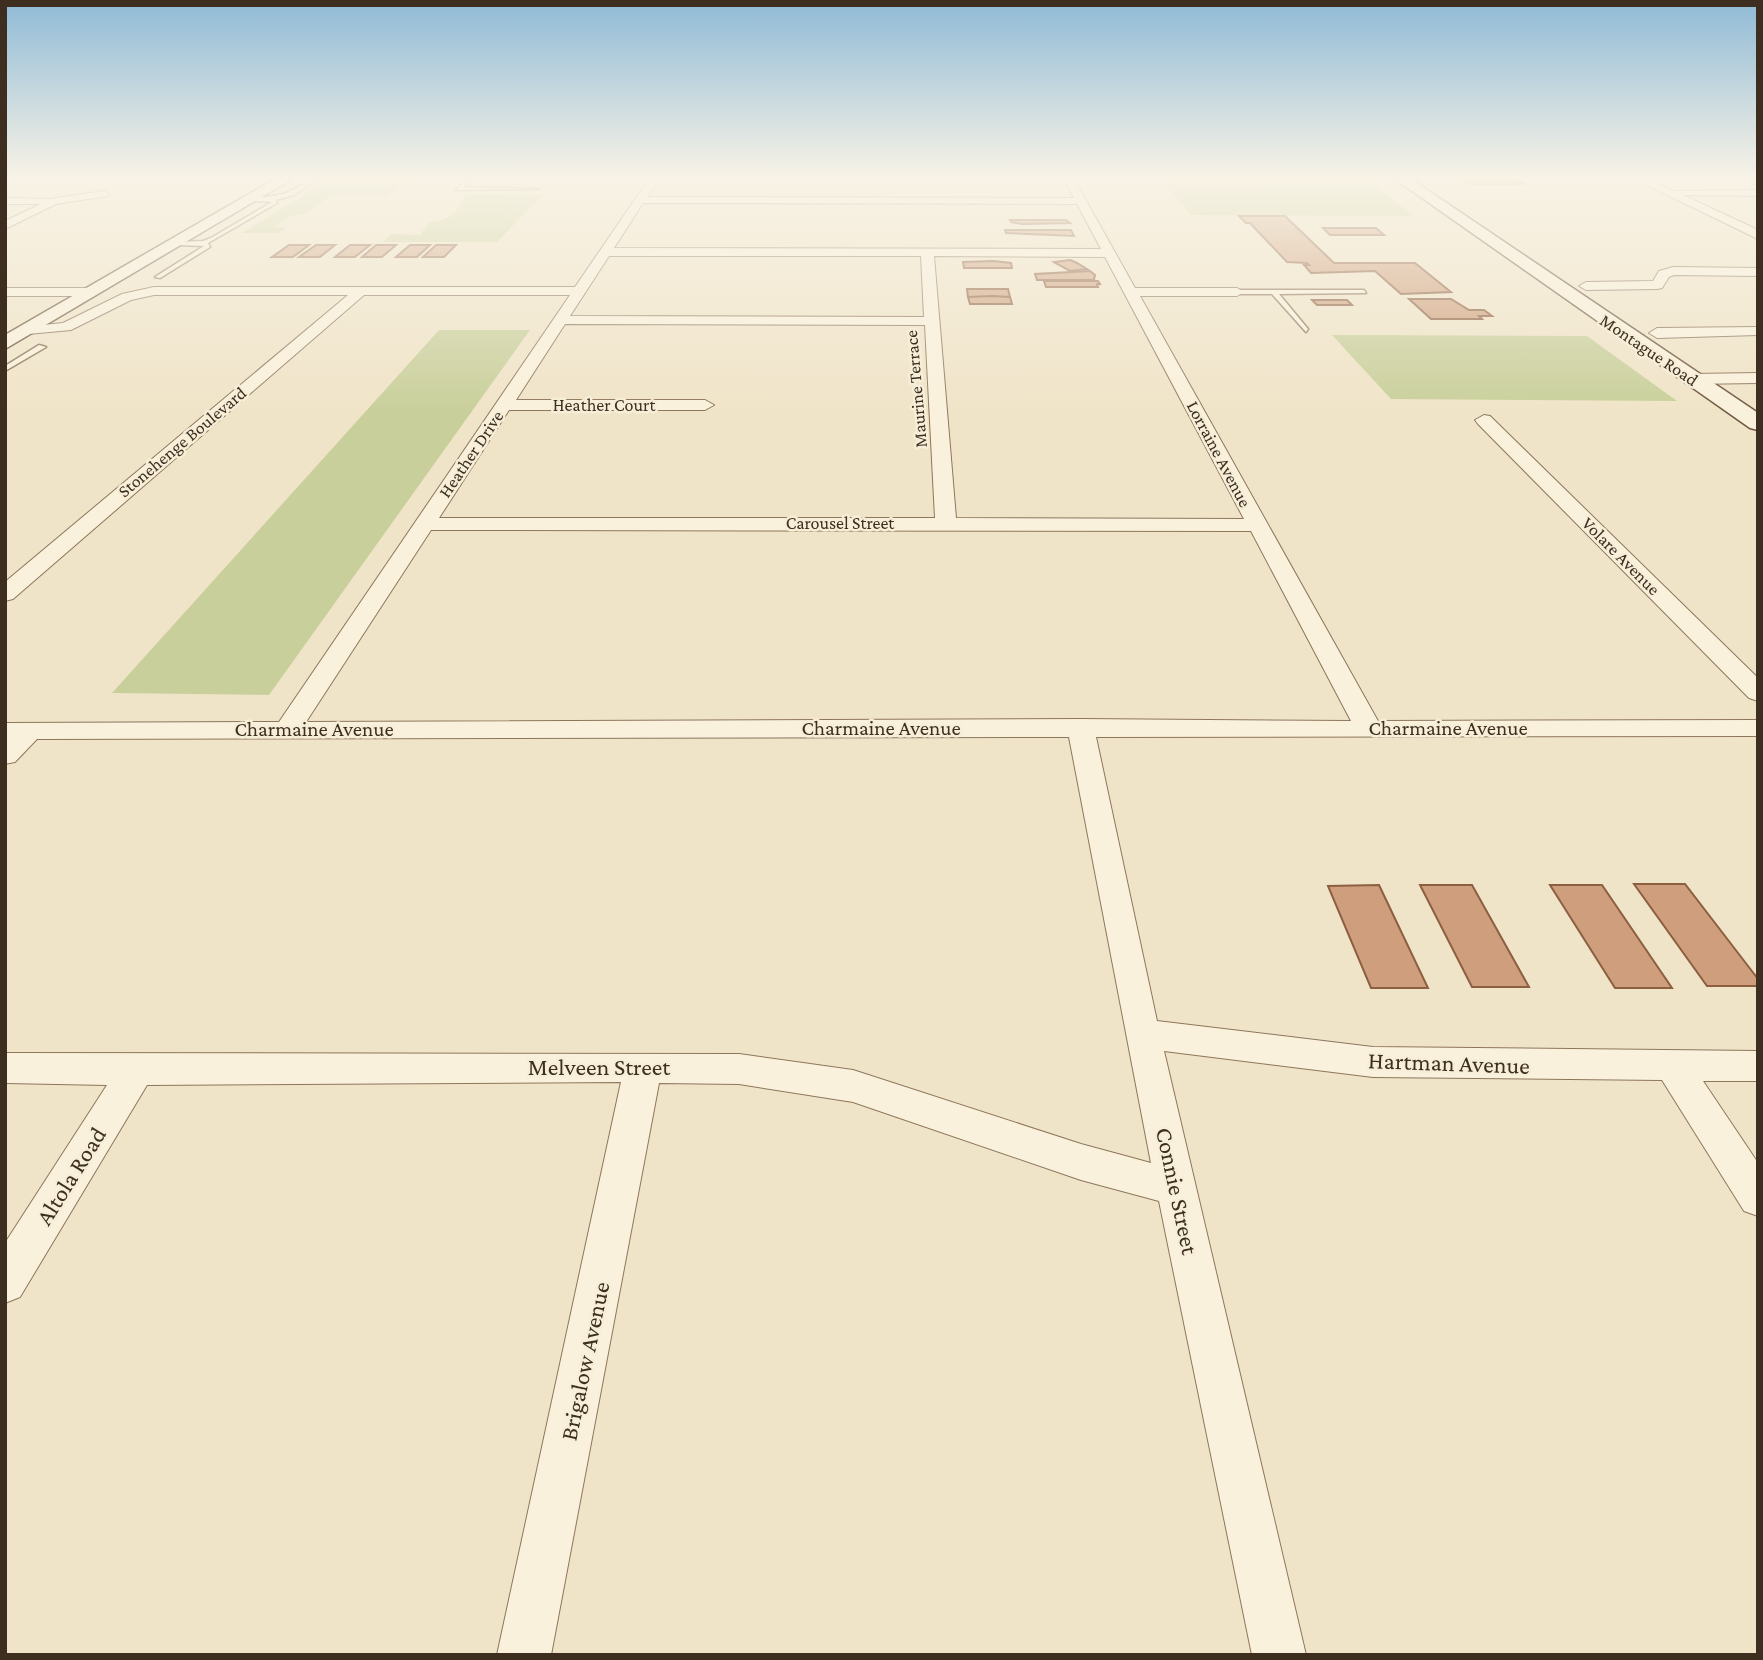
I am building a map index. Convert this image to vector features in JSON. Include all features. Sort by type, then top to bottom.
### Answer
[{"type":"main road","points":[[5,343],[153,256]]},
{"type":"main road","name":"Montague Road","points":[[1514,256],[1758,424]]},
{"type":"main road","name":"Montague Road","points":[[1541,256],[1758,397]]},
{"type":"street","name":"Heather Drive","points":[[288,729],[603,256]]},
{"type":"street","name":"Maurine Terrace","points":[[927,256],[946,523]]},
{"type":"street","name":"Lorraine Avenue","points":[[1111,256],[1368,727]]},
{"type":"street","points":[[1586,286],[1657,285],[1664,274],[1673,271],[1758,272]]},
{"type":"street","name":"Stonehenge Boulevard","points":[[5,594],[361,290]]},
{"type":"street","points":[[28,330],[66,327],[127,297],[145,292],[579,290]]},
{"type":"street","points":[[5,292],[93,292]]},
{"type":"street","points":[[1132,292],[1237,292]]},
{"type":"street","points":[[560,320],[930,321]]},
{"type":"street","points":[[1657,333],[1758,331]]},
{"type":"street","points":[[1692,379],[1758,379]]},
{"type":"street","name":"Heather Court","points":[[503,405],[705,405]]},
{"type":"street","name":"Volare Avenue","points":[[1484,420],[1758,693]]},
{"type":"street","name":"Carousel Street","points":[[424,524],[1256,524]]},
{"type":"street","name":"Charmaine Avenue","points":[[17,731],[1080,727],[1758,728]]},
{"type":"street","name":"Connie Street","points":[[1080,727],[1142,1033],[1279,1655]]},
{"type":"street","points":[[5,757],[17,731]]},
{"type":"street","name":"Hartman Avenue","points":[[1142,1033],[1300,1055],[1373,1062],[1758,1066]]},
{"type":"street","name":"Brigalow Avenue","points":[[524,1655],[643,1067]]},
{"type":"street","points":[[1674,1067],[1758,1198]]},
{"type":"street","name":"Melveen Street","points":[[5,1068],[739,1069],[853,1086],[1082,1162],[1176,1188]]},
{"type":"street","name":"Altola Road","points":[[5,1282],[137,1070]]},
{"type":"lane","points":[[158,277],[191,256]]},
{"type":"lane","points":[[1237,292],[1364,292]]},
{"type":"lane","points":[[1274,292],[1306,330]]},
{"type":"lane","points":[[5,369],[42,347]]},
{"type":"green space","points":[[439,330],[530,330],[269,695],[112,693]]},
{"type":"green space","points":[[1332,335],[1587,336],[1677,401],[1391,399]]},
{"type":"building","points":[[1282,256],[1327,256],[1334,263],[1415,263],[1451,292],[1401,294],[1375,271],[1311,273],[1304,265],[1309,265],[1307,263],[1287,262]]},
{"type":"building","points":[[1070,260],[1087,269],[1070,271],[1054,262]]},
{"type":"building","points":[[963,262],[1011,263],[1012,268],[964,268]]},
{"type":"building","points":[[1090,271],[1095,275],[1094,280],[1037,280],[1035,274]]},
{"type":"building","points":[[1044,281],[1098,281],[1100,284],[1097,284],[1098,287],[1046,287]]},
{"type":"building","points":[[967,289],[1008,289],[1010,297],[968,297]]},
{"type":"building","points":[[968,297],[1010,297],[1012,304],[970,304]]},
{"type":"building","points":[[1409,299],[1451,299],[1469,310],[1484,310],[1492,316],[1479,316],[1482,319],[1431,319]]},
{"type":"building","points":[[1312,300],[1347,300],[1352,305],[1317,305]]},
{"type":"building","points":[[1634,884],[1685,884],[1758,979],[1758,986],[1707,986]]},
{"type":"building","points":[[1379,885],[1428,988],[1371,988],[1328,886]]},
{"type":"building","points":[[1420,885],[1472,885],[1529,987],[1472,987]]},
{"type":"building","points":[[1550,885],[1602,885],[1672,988],[1615,988]]}]
